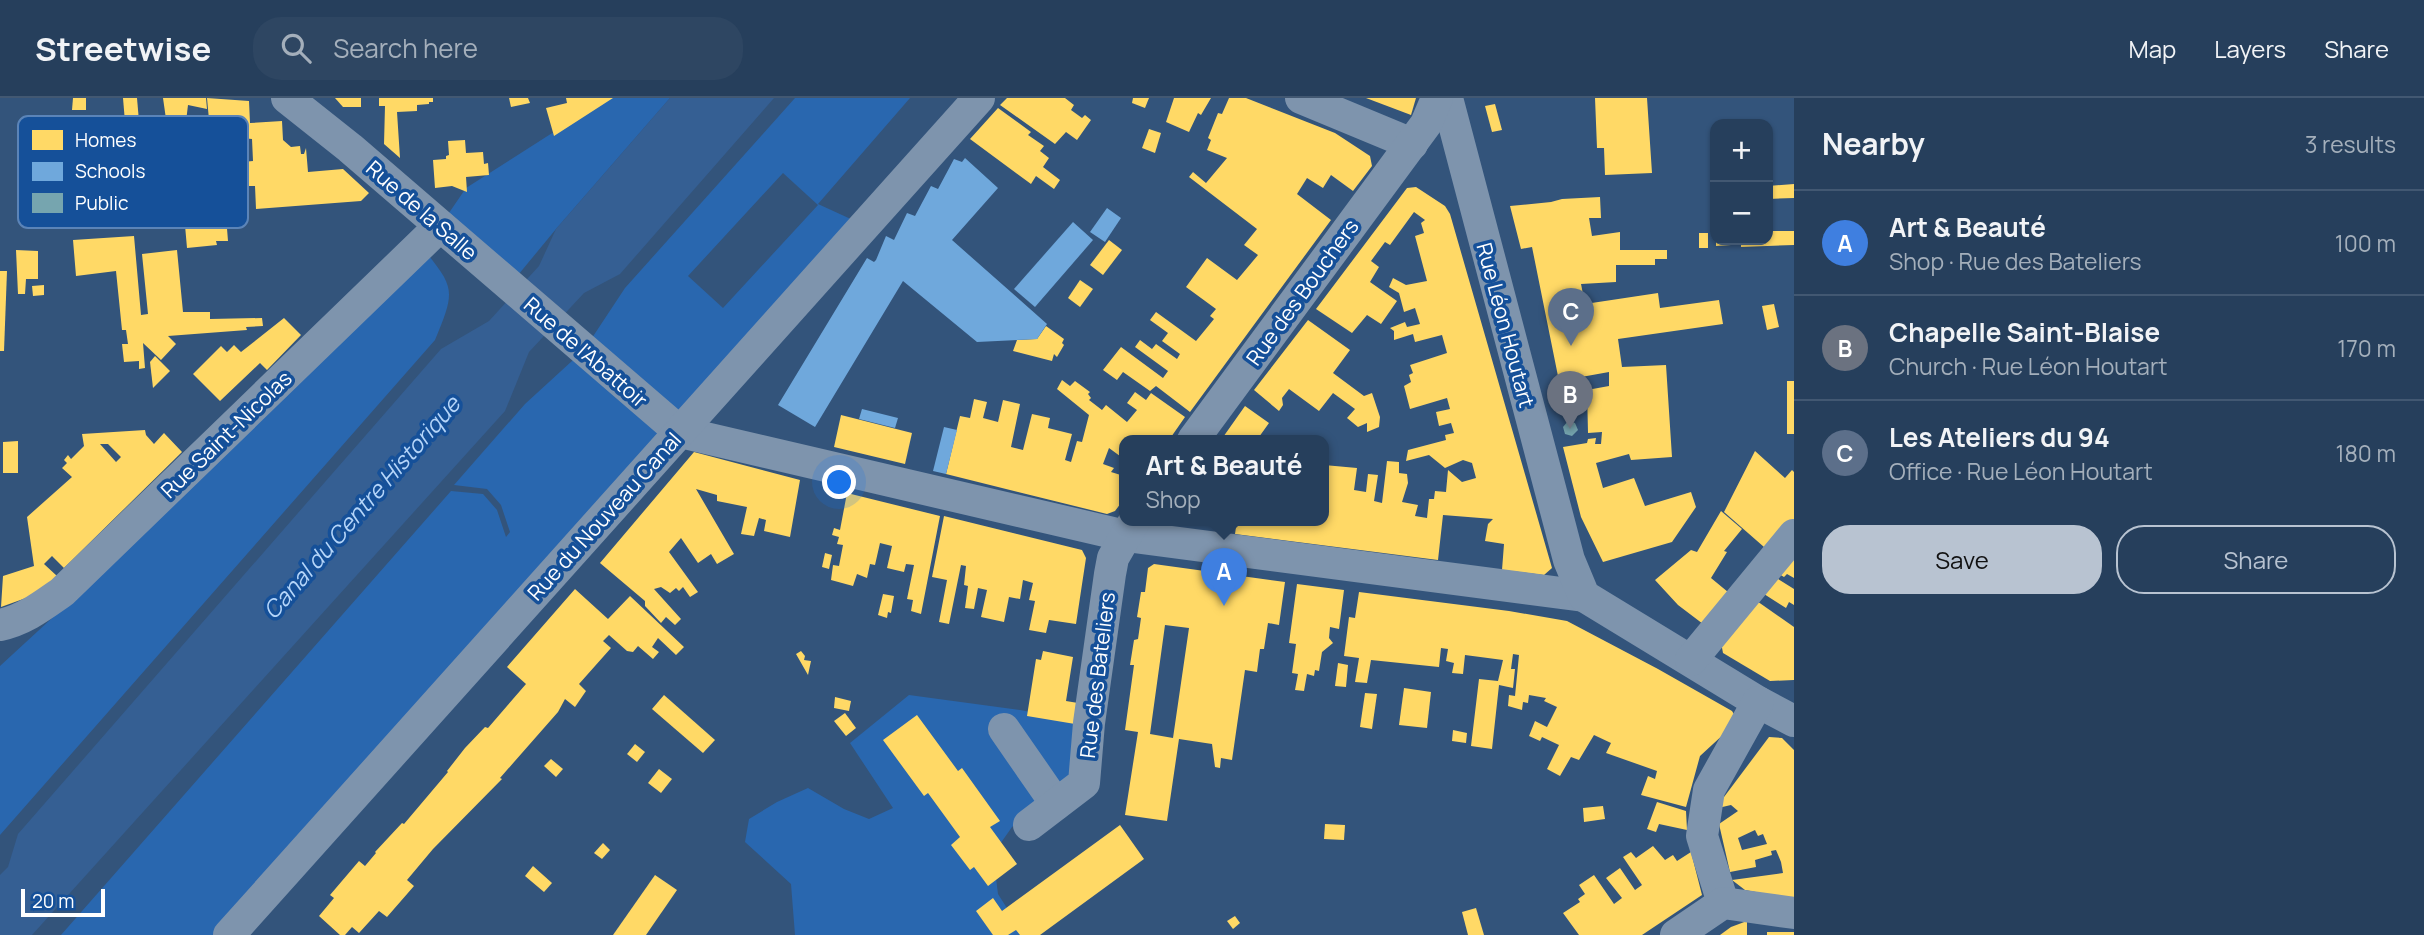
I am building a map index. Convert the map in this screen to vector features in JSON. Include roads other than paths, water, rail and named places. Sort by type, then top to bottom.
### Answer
[{"type":"street","name":"Rue de la Salle","points":[[287,98],[350,148],[493,272]]},
{"type":"street","name":"Rue de la Salle","points":[[314,98],[350,148]]},
{"type":"street","name":"Rue du Nouveau Canal","points":[[229,935],[979,98]]},
{"type":"street","points":[[1301,98],[1412,144],[1426,124],[1437,98]]},
{"type":"street","name":"Rue Léon Houtart","points":[[1447,98],[1565,547],[1584,596]]},
{"type":"street","name":"Rue des Bouchers","points":[[1197,435],[1412,144]]},
{"type":"street","name":"Rue Saint-Nicolas","points":[[0,625],[23,618],[62,593],[440,226]]},
{"type":"street","name":"Rue de l'Abattoir","points":[[493,272],[680,432]]},
{"type":"street","points":[[680,432],[1119,526]]},
{"type":"street","points":[[1130,528],[1584,596],[1794,721]]},
{"type":"street","name":"Rue des Bateliers","points":[[1029,825],[1084,783],[1089,723],[1110,573],[1114,558],[1130,528]]},
{"type":"street","points":[[1690,660],[1794,535]]},
{"type":"street","points":[[1723,903],[1702,836],[1709,790],[1758,702]]},
{"type":"street","points":[[1004,729],[1056,804]]},
{"type":"street","points":[[1676,935],[1723,903],[1794,913]]},
{"type":"water","name":"Canal du Centre Historique","points":[[670,98],[774,98],[620,274],[584,293],[529,352],[505,411],[32,935],[0,935],[0,875],[8,867],[18,834],[441,349],[489,321],[539,266],[556,229]]},
{"type":"place","name":"Les Ateliers du 94","points":[[1571,346]]},
{"type":"place","name":"Chapelle Saint-Blaise","points":[[1570,429]]},
{"type":"place","name":"Art & Beauté","points":[[1224,606]]}]
